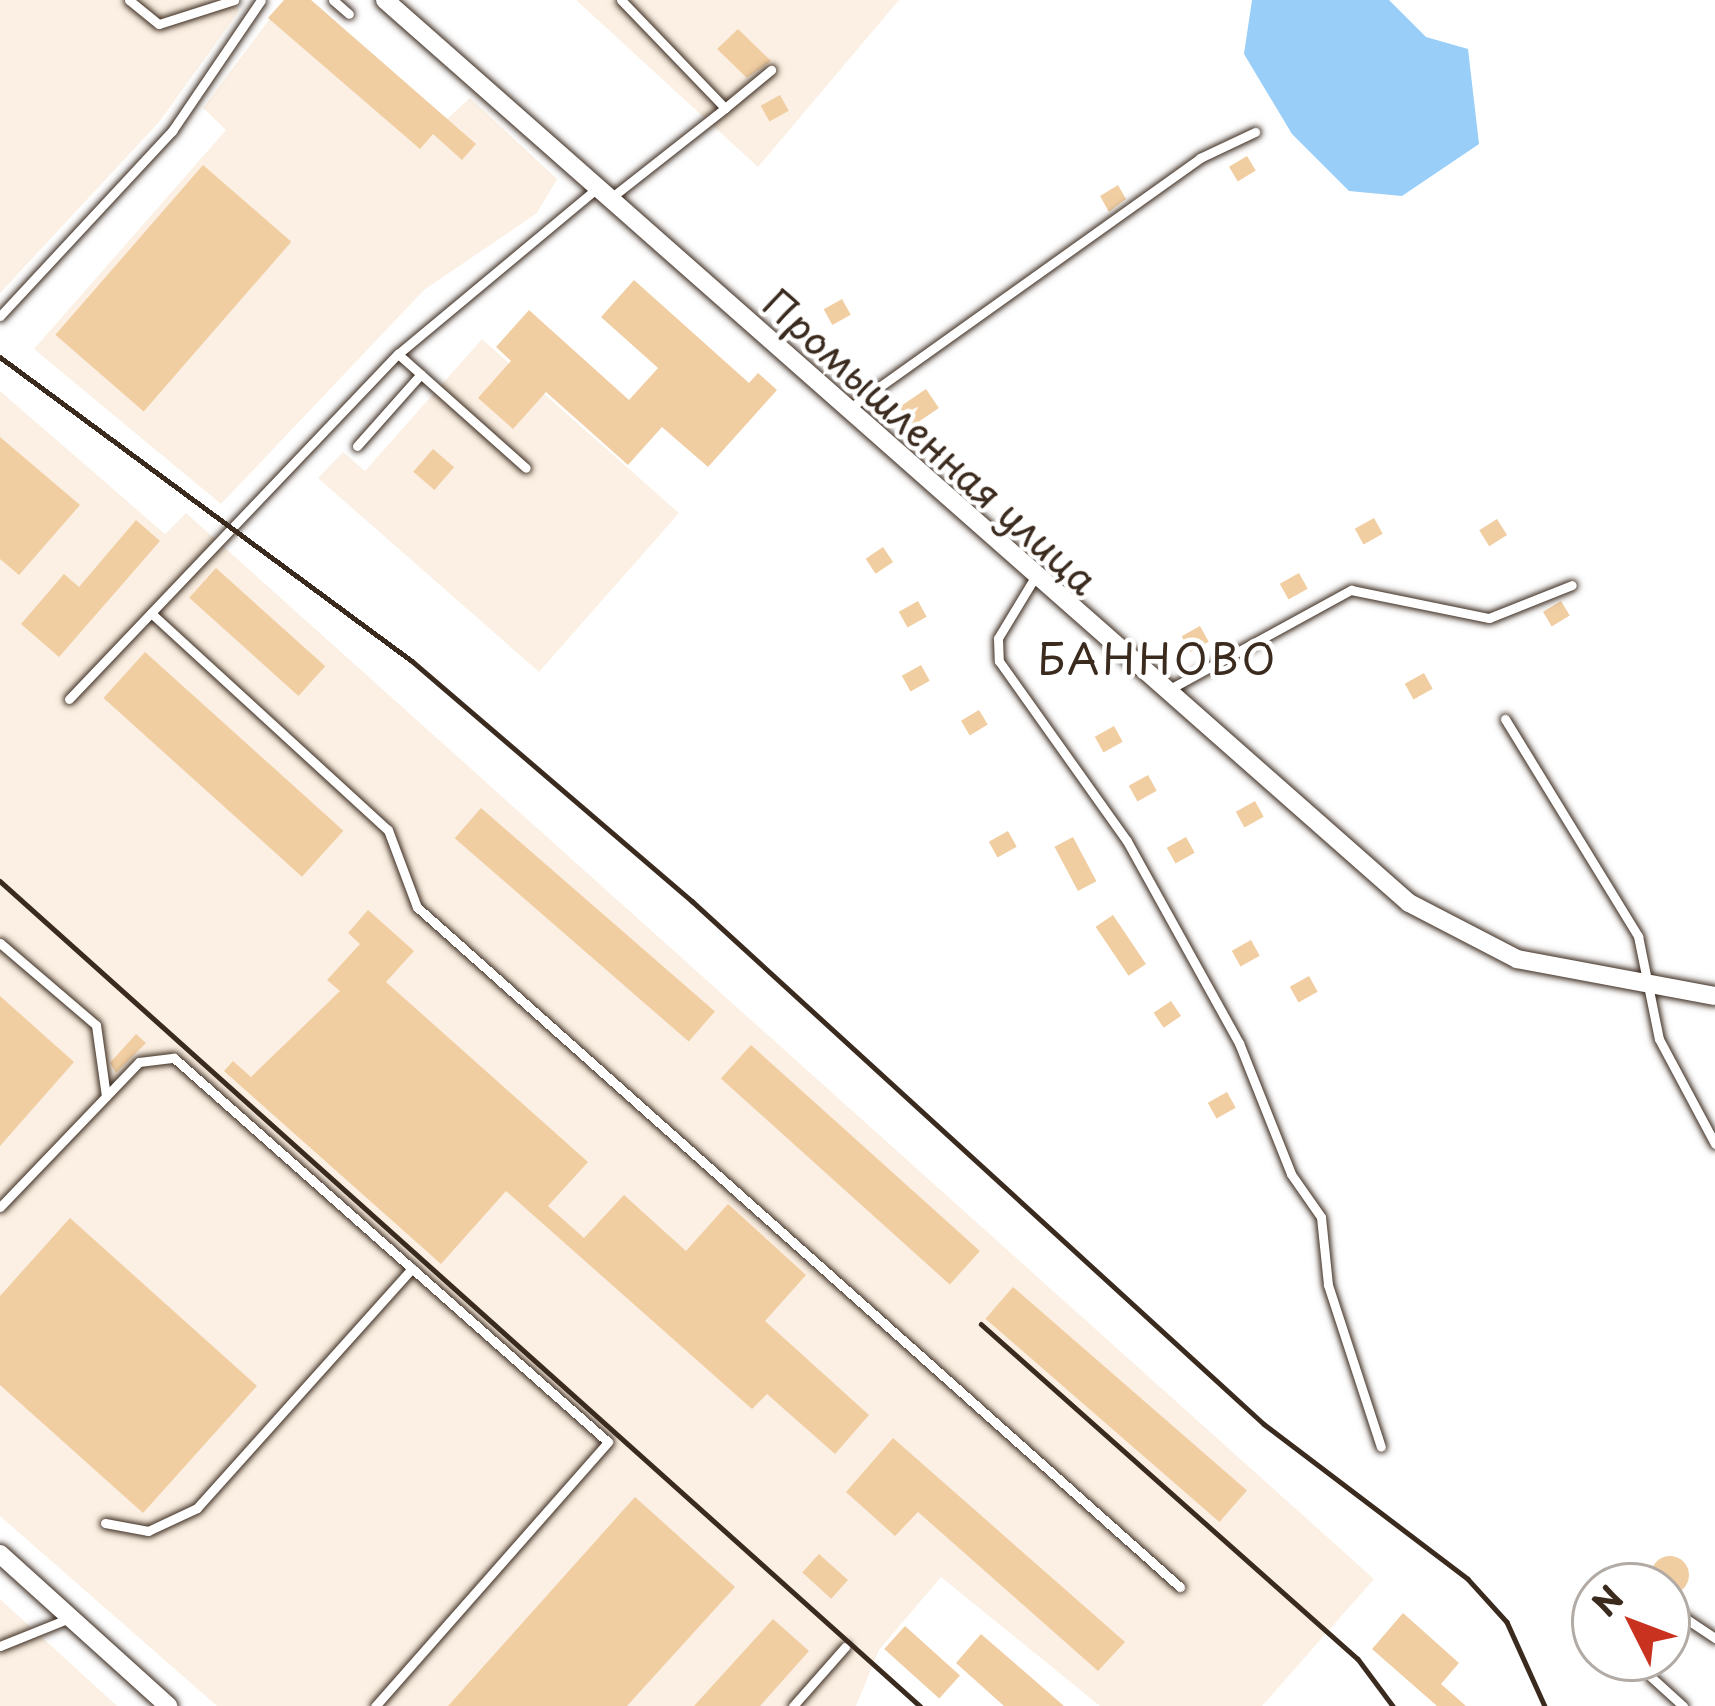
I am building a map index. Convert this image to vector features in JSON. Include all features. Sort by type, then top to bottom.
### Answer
[{"type":"street","name":"Промышленная улица","points":[[385,0],[1164,693],[1409,903],[1517,959],[1643,988],[1715,996]]},
{"type":"street","points":[[0,1554],[168,1706]]},
{"type":"lane","points":[[129,0],[159,24],[234,0]]},
{"type":"lane","points":[[0,316],[172,131],[261,0]]},
{"type":"lane","points":[[333,0],[349,14]]},
{"type":"lane","points":[[621,0],[725,108]]},
{"type":"lane","points":[[69,699],[398,354],[602,194],[771,70]]},
{"type":"lane","points":[[847,410],[1200,158],[1255,132]]},
{"type":"lane","points":[[398,354],[526,468]]},
{"type":"lane","points":[[357,446],[421,374]]},
{"type":"lane","points":[[1035,578],[998,638],[999,661],[1127,841],[1238,1043],[1291,1174],[1321,1217],[1328,1285],[1381,1447]]},
{"type":"lane","points":[[1164,693],[1351,590],[1489,618],[1572,585]]},
{"type":"lane","points":[[151,613],[388,830],[417,907],[1180,1588]]},
{"type":"lane","points":[[1505,719],[1638,936],[1643,988],[1715,1144]]},
{"type":"lane","points":[[0,943],[96,1025],[106,1096]]},
{"type":"lane","points":[[0,1208],[139,1062],[174,1058],[608,1442],[375,1706]]},
{"type":"lane","points":[[105,1523],[148,1531],[196,1508],[412,1268]]},
{"type":"lane","points":[[0,1646],[72,1617]]},
{"type":"lane","points":[[793,1706],[845,1647]]},
{"type":"lane","points":[[1657,1682],[1683,1706]]},
{"type":"shaded area","points":[[0,0],[237,0],[239,11],[159,122],[0,293]]},
{"type":"shaded area","points":[[284,0],[311,0],[447,119],[470,98],[557,179],[537,213],[424,290],[221,504],[34,349],[226,130],[203,108]]},
{"type":"shaded area","points":[[576,0],[899,0],[758,167]]},
{"type":"shaded area","points":[[482,339],[679,513],[539,672],[318,478],[343,452],[365,471]]},
{"type":"shaded area","points":[[0,391],[165,534],[186,513],[1374,1579],[1262,1706],[1100,1706],[941,1577],[879,1650],[856,1706],[217,1706],[0,1516]]},
{"type":"shaded area","points":[[0,1599],[117,1706],[0,1706]]},
{"type":"water","points":[[1252,0],[1389,0],[1426,37],[1468,49],[1479,144],[1402,196],[1349,191],[1292,134],[1244,54]]},
{"type":"building","points":[[284,0],[311,0],[476,144],[462,160],[433,134],[420,149],[268,18]]},
{"type":"building","points":[[738,29],[771,61],[747,78],[717,49]]},
{"type":"building","points":[[780,95],[789,111],[769,121],[761,106]]},
{"type":"building","points":[[1247,156],[1256,171],[1238,181],[1229,167]]},
{"type":"building","points":[[203,165],[291,242],[144,412],[55,335]]},
{"type":"building","points":[[1118,185],[1126,199],[1109,212],[1100,196]]},
{"type":"building","points":[[634,280],[749,383],[758,373],[777,390],[708,467],[662,427],[628,465],[546,392],[513,429],[478,398],[511,361],[496,347],[529,310],[629,400],[658,368],[601,317]]},
{"type":"building","points":[[842,299],[851,315],[832,325],[824,309]]},
{"type":"building","points":[[926,389],[939,408],[912,426],[899,407]]},
{"type":"building","points":[[0,437],[80,505],[19,575],[0,559]]},
{"type":"building","points":[[433,449],[454,467],[434,490],[413,472]]},
{"type":"building","points":[[1374,518],[1383,534],[1363,544],[1355,529]]},
{"type":"building","points":[[1497,519],[1507,535],[1489,546],[1479,530]]},
{"type":"building","points":[[136,520],[160,541],[59,657],[21,624],[64,574],[79,587]]},
{"type":"building","points":[[883,547],[893,562],[876,574],[866,559]]},
{"type":"building","points":[[216,568],[325,666],[298,696],[189,598]]},
{"type":"building","points":[[1299,573],[1308,589],[1288,599],[1280,584]]},
{"type":"building","points":[[918,601],[927,617],[907,627],[899,612]]},
{"type":"building","points":[[1561,601],[1570,616],[1552,626],[1543,612]]},
{"type":"building","points":[[1200,626],[1209,642],[1190,652],[1182,636]]},
{"type":"building","points":[[145,652],[343,831],[302,877],[104,698]]},
{"type":"building","points":[[921,665],[930,681],[910,691],[902,676]]},
{"type":"building","points":[[1424,673],[1433,689],[1413,699],[1405,684]]},
{"type":"building","points":[[979,710],[988,725],[970,735],[961,721]]},
{"type":"building","points":[[1114,726],[1123,742],[1103,752],[1095,737]]},
{"type":"building","points":[[1148,775],[1157,791],[1137,801],[1129,786]]},
{"type":"building","points":[[1255,801],[1264,817],[1244,827],[1236,812]]},
{"type":"building","points":[[481,808],[715,1011],[689,1042],[455,838]]},
{"type":"building","points":[[1008,831],[1017,847],[997,857],[989,842]]},
{"type":"building","points":[[1073,837],[1096,881],[1078,891],[1054,847]]},
{"type":"building","points":[[1186,837],[1195,853],[1175,863],[1167,848]]},
{"type":"building","points":[[368,910],[414,951],[386,982],[588,1162],[548,1206],[584,1238],[624,1195],[686,1251],[728,1204],[806,1275],[765,1321],[869,1415],[835,1454],[767,1394],[752,1409],[506,1191],[441,1264],[224,1071],[233,1061],[251,1077],[340,991],[327,980],[360,944],[348,933]]},
{"type":"building","points":[[1113,915],[1146,964],[1129,976],[1096,927]]},
{"type":"building","points":[[1251,940],[1260,956],[1240,966],[1232,951]]},
{"type":"building","points":[[1309,976],[1318,992],[1298,1002],[1290,987]]},
{"type":"building","points":[[0,996],[74,1062],[0,1146]]},
{"type":"building","points":[[1171,1001],[1181,1016],[1164,1028],[1154,1013]]},
{"type":"building","points":[[136,1034],[146,1043],[116,1073],[110,1063]]},
{"type":"building","points":[[751,1045],[980,1251],[950,1285],[721,1078]]},
{"type":"building","points":[[1227,1092],[1236,1108],[1216,1118],[1208,1103]]},
{"type":"building","points":[[70,1218],[257,1386],[143,1513],[0,1385],[0,1296]]},
{"type":"building","points":[[1013,1287],[1247,1490],[1219,1522],[985,1319]]},
{"type":"building","points":[[893,1438],[1125,1642],[1098,1671],[918,1512],[895,1536],[846,1492]]},
{"type":"building","points":[[635,1497],[735,1587],[627,1706],[448,1706]]},
{"type":"building","points":[[819,1554],[848,1580],[831,1599],[802,1573]]},
{"type":"building","points":[[1670,1556],[1683,1562],[1657,1562]]},
{"type":"building","points":[[1403,1613],[1459,1663],[1441,1684],[1466,1706],[1437,1706],[1372,1649]]},
{"type":"building","points":[[773,1619],[809,1651],[760,1706],[694,1706]]},
{"type":"building","points":[[905,1626],[960,1676],[939,1699],[884,1649]]},
{"type":"building","points":[[981,1634],[1064,1706],[1004,1706],[956,1663]]},
{"type":"railway","points":[[0,357],[412,661],[692,901],[1264,1424],[1468,1579],[1507,1622],[1545,1706]]},
{"type":"railway","points":[[0,881],[920,1706]]},
{"type":"railway","points":[[981,1324],[1358,1659],[1393,1706]]},
{"type":"district","name":"БАННОВО","points":[[1158,658]]}]
